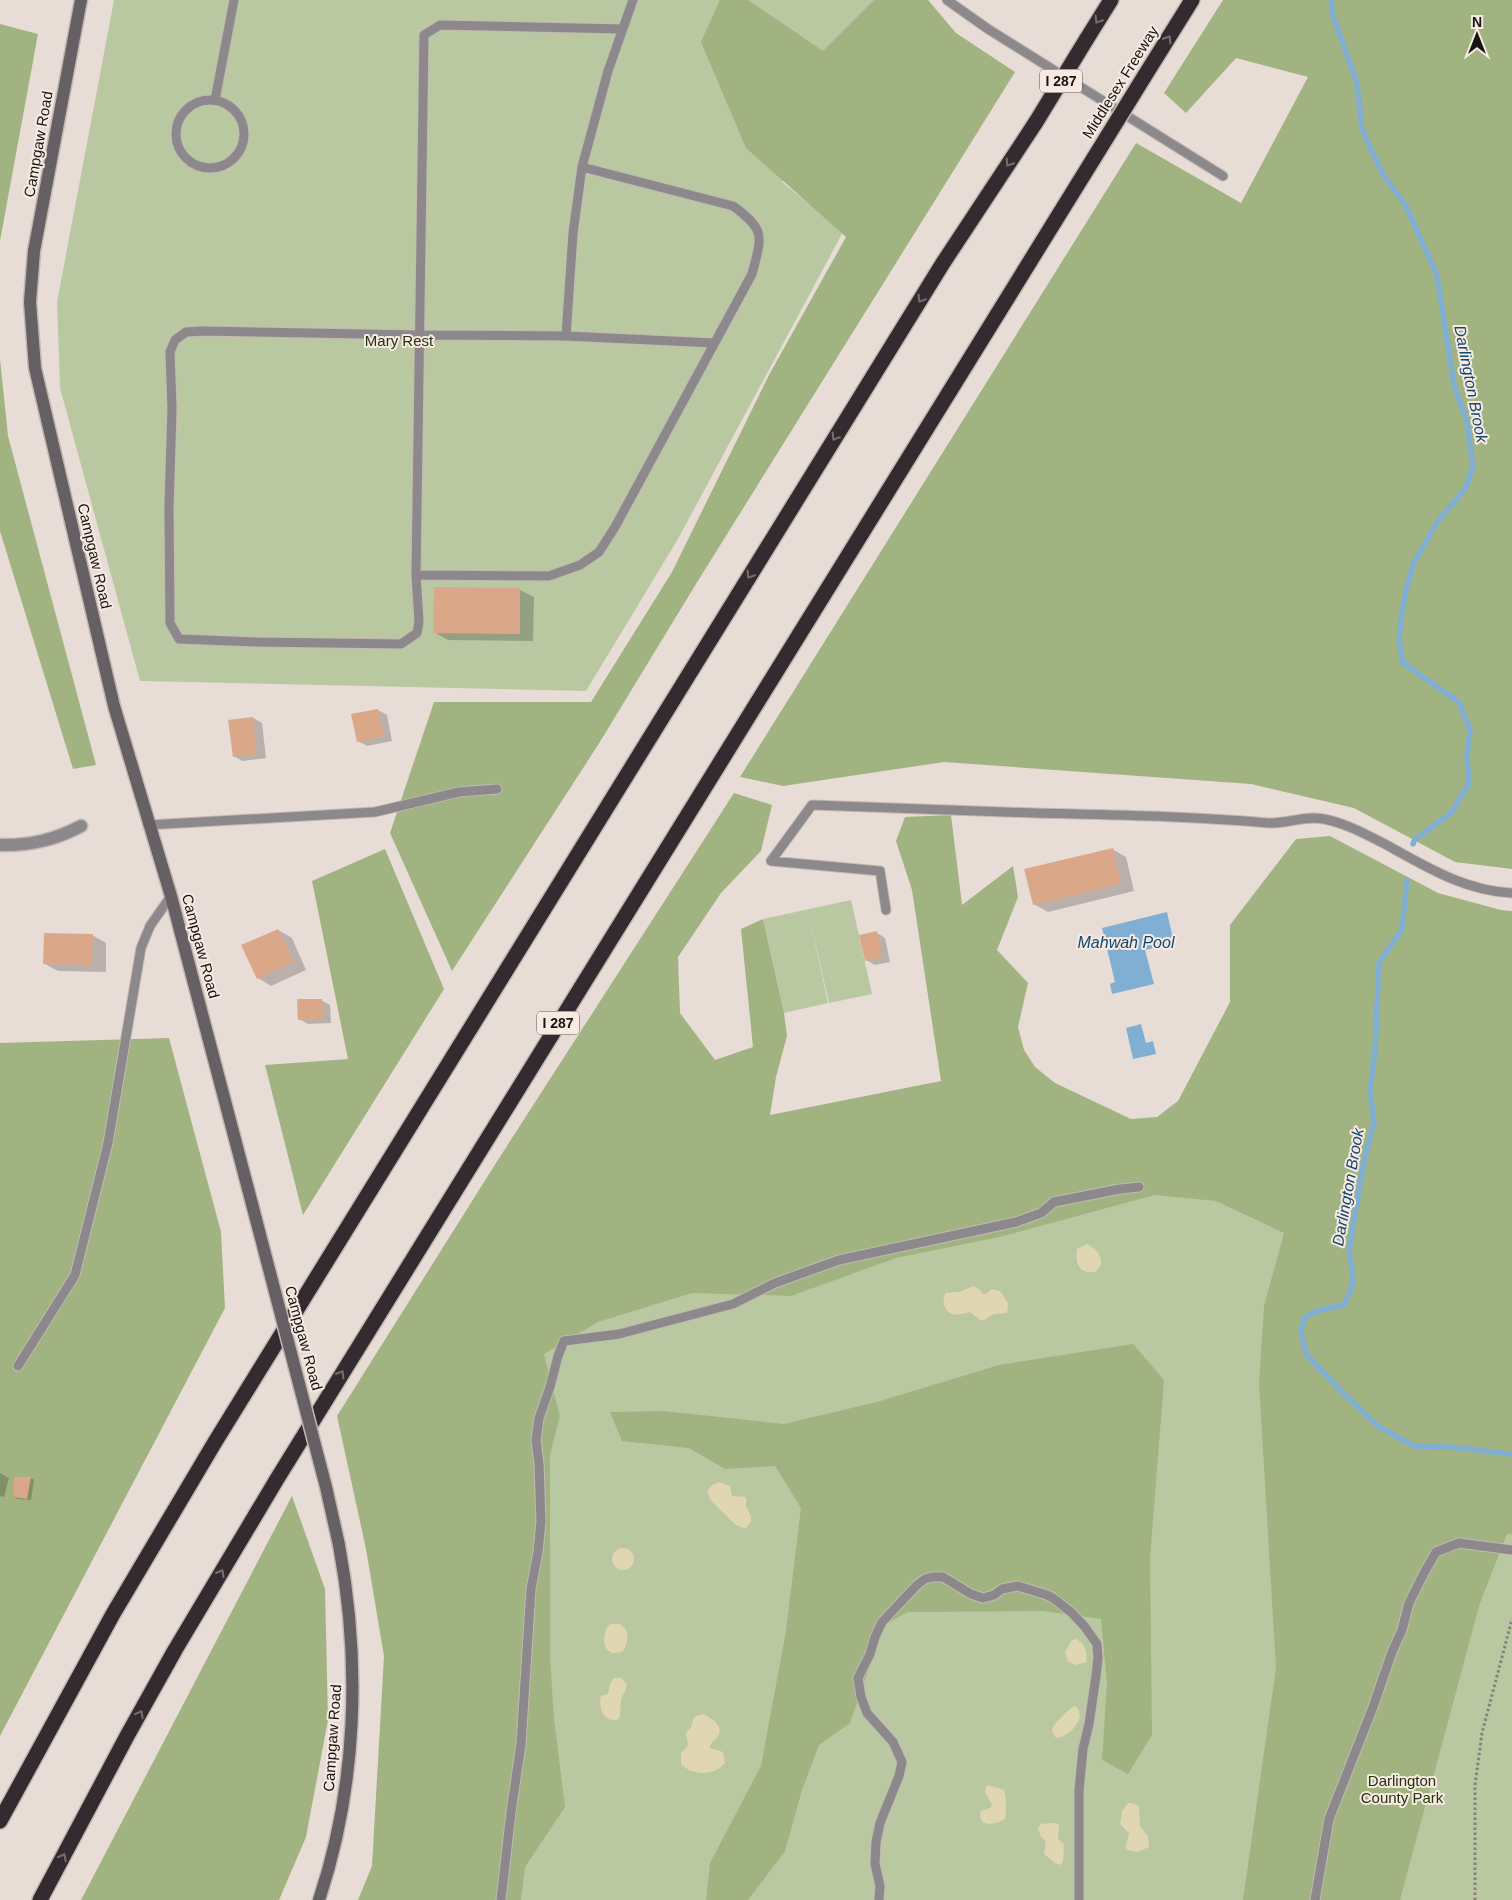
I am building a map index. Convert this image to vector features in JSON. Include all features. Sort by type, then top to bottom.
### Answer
[{"type":"highway","name":"I 287","points":[[0,1822],[113,1614],[269,1352],[938,272],[1036,122],[1111,0]]},
{"type":"highway","name":"Middlesex Freeway","points":[[40,1900],[175,1650],[282,1470],[1192,0]]},
{"type":"main road","name":"Campgaw Road","points":[[81,0],[34,251],[30,302],[35,368],[114,706],[148,825],[171,896],[326,1487],[339,1545],[350,1617],[353,1663],[353,1712],[345,1794],[336,1838],[319,1900]]},
{"type":"street","points":[[0,845],[44,842],[63,836],[81,826]]},
{"type":"lane","points":[[215,100],[234,0]]},
{"type":"lane","points":[[566,336],[572,233],[582,167],[608,71],[633,0]]},
{"type":"lane","points":[[947,0],[988,29],[1222,176]]},
{"type":"lane","points":[[623,29],[440,25],[424,35],[418,335],[416,574],[419,622],[417,633],[401,644],[179,639],[170,623],[169,507],[172,409],[170,352],[175,340],[186,332],[203,330],[418,335],[566,336],[714,343]]},
{"type":"lane","points":[[202,100],[215,100],[226,103],[242,119],[243,143],[237,155],[228,163],[218,167],[206,168],[186,158],[179,149],[176,138],[176,126],[181,115],[190,106],[202,100]]},
{"type":"lane","points":[[416,574],[549,576],[580,565],[599,552],[615,527],[752,274],[760,235],[750,218],[733,206],[582,167]]},
{"type":"lane","points":[[148,825],[375,812],[459,792],[497,789]]},
{"type":"lane","points":[[886,910],[880,871],[770,861],[812,805],[931,810],[1190,816],[1271,823],[1307,818],[1323,818],[1373,838],[1454,880],[1480,889],[1512,893]]},
{"type":"lane","points":[[18,1366],[75,1275],[108,1143],[141,948],[150,926],[171,896]]},
{"type":"lane","points":[[501,1900],[521,1744],[531,1589],[538,1552],[541,1521],[539,1464],[536,1440],[539,1418],[564,1342],[619,1334],[733,1304],[775,1283],[839,1260],[1016,1222],[1041,1213],[1054,1202],[1139,1187]]},
{"type":"lane","points":[[1315,1900],[1329,1819],[1402,1630],[1409,1603],[1424,1573],[1436,1552],[1459,1543],[1512,1550]]},
{"type":"lane","points":[[879,1900],[880,1886],[875,1864],[876,1842],[880,1823],[899,1776],[902,1762],[894,1742],[867,1713],[861,1697],[858,1678],[886,1616],[926,1579],[943,1577],[971,1594],[983,1598],[994,1595],[1002,1589],[1018,1586],[1053,1598],[1085,1627],[1097,1644],[1096,1676],[1089,1724],[1083,1749],[1079,1790],[1080,1900]]},
{"type":"path","points":[[1475,1900],[1475,1784],[1482,1733],[1512,1619]]},
{"type":"green space","name":"Mary Rest","points":[[114,0],[878,0],[873,48],[782,182],[843,232],[678,539],[586,691],[140,681],[60,388],[57,302]]},
{"type":"green space","points":[[720,0],[748,0],[823,51],[874,0],[928,0],[956,33],[1015,72],[598,745],[452,971],[390,833],[434,702],[591,702],[672,572],[769,375],[846,237],[746,148],[701,42]]},
{"type":"green space","points":[[1223,0],[1512,0],[1512,869],[1455,862],[1354,808],[1251,784],[944,762],[783,786],[740,777],[1136,143],[1241,203],[1308,77],[1236,58],[1186,113],[1164,93]]},
{"type":"green space","points":[[0,24],[38,34],[0,241]]},
{"type":"green space","points":[[0,359],[8,436],[96,765],[73,769],[0,531]]},
{"type":"green space","name":"Darlington County Park","points":[[734,793],[772,805],[761,851],[721,893],[678,957],[680,1013],[715,1060],[753,1047],[741,929],[763,919],[784,1013],[787,1036],[776,1077],[770,1115],[941,1081],[912,890],[896,841],[905,817],[951,815],[962,905],[1013,866],[1018,897],[997,950],[1028,983],[1018,1027],[1024,1050],[1035,1067],[1055,1083],[1131,1119],[1157,1117],[1178,1101],[1230,1002],[1230,925],[1296,839],[1330,836],[1438,893],[1501,910],[1512,911],[1512,1534],[1507,1534],[1480,1603],[1400,1900],[1243,1900],[1276,1668],[1259,1383],[1264,1306],[1284,1233],[1216,1201],[1155,1195],[999,1237],[896,1258],[791,1296],[692,1293],[598,1322],[544,1354],[560,1416],[550,1455],[550,1657],[554,1719],[565,1807],[525,1867],[521,1900],[358,1900],[372,1866],[384,1656],[366,1549],[337,1416],[496,1163]]},
{"type":"green space","points":[[385,849],[444,989],[303,1215],[265,1065],[348,1059],[312,881]]},
{"type":"green space","points":[[851,900],[872,994],[829,1003],[808,911],[828,1003],[784,1013],[763,919]]},
{"type":"green space","points":[[169,1038],[221,1232],[225,1308],[0,1736],[0,1043]]},
{"type":"green space","name":"Darlington County Park","points":[[1054,1182],[1512,1233],[1512,1900],[473,1900],[531,1360],[560,1314]]},
{"type":"green space","points":[[1133,1344],[1164,1380],[1150,1559],[1152,1735],[1128,1774],[1102,1760],[1107,1683],[1101,1619],[1043,1611],[908,1612],[884,1625],[850,1723],[819,1745],[802,1790],[785,1851],[748,1900],[706,1900],[710,1863],[761,1766],[786,1631],[801,1508],[775,1466],[725,1469],[689,1448],[622,1441],[610,1412],[663,1411],[784,1424],[877,1402],[999,1365]]},
{"type":"green space","points":[[292,1496],[325,1589],[328,1720],[306,1837],[279,1900],[81,1900]]},
{"type":"sand","points":[[1087,1244],[1096,1250],[1100,1258],[1101,1265],[1095,1272],[1085,1271],[1079,1267],[1077,1249]]},
{"type":"sand","points":[[974,1286],[983,1294],[992,1289],[1000,1291],[1008,1303],[1007,1313],[994,1314],[984,1320],[980,1320],[970,1312],[957,1315],[947,1311],[944,1302],[946,1293],[959,1292]]},
{"type":"sand","points":[[719,1482],[730,1486],[732,1496],[746,1497],[746,1506],[751,1516],[751,1522],[746,1528],[733,1522],[709,1497],[709,1489],[712,1485]]},
{"type":"sand","points":[[619,1548],[627,1548],[634,1555],[634,1563],[627,1570],[619,1570],[612,1563],[612,1555]]},
{"type":"sand","points":[[610,1624],[620,1624],[626,1630],[627,1641],[622,1652],[614,1653],[606,1649],[604,1636]]},
{"type":"sand","points":[[1076,1639],[1084,1646],[1087,1655],[1086,1662],[1076,1665],[1068,1661],[1065,1652],[1072,1640]]},
{"type":"sand","points":[[614,1678],[621,1678],[627,1684],[621,1701],[619,1719],[614,1720],[609,1719],[603,1714],[600,1701],[601,1696],[608,1694],[610,1684]]},
{"type":"sand","points":[[1075,1706],[1079,1710],[1079,1721],[1071,1731],[1056,1738],[1052,1732],[1055,1724]]},
{"type":"sand","points":[[703,1714],[718,1725],[719,1732],[710,1748],[723,1752],[725,1763],[715,1770],[703,1773],[691,1771],[681,1764],[681,1753],[688,1746],[686,1733],[691,1727],[694,1717]]},
{"type":"sand","points":[[988,1785],[1004,1790],[1006,1797],[1005,1819],[992,1824],[984,1823],[980,1816],[981,1811],[990,1808],[992,1805],[985,1792]]},
{"type":"sand","points":[[1128,1803],[1139,1806],[1140,1826],[1148,1836],[1149,1847],[1138,1852],[1127,1850],[1129,1833],[1120,1824],[1122,1811]]},
{"type":"sand","points":[[1041,1824],[1059,1824],[1058,1839],[1064,1844],[1063,1862],[1060,1865],[1044,1854],[1046,1841],[1041,1837],[1038,1828]]},
{"type":"water","name":"Mahwah Pool","points":[[1167,912],[1174,943],[1145,950],[1154,984],[1112,994],[1110,984],[1115,982],[1102,928]]},
{"type":"water","points":[[1141,1024],[1146,1043],[1153,1041],[1156,1054],[1133,1059],[1126,1028]]},
{"type":"building","points":[[434,587],[520,588],[520,634],[433,633]]},
{"type":"building","points":[[378,709],[384,736],[357,742],[351,714]]},
{"type":"building","points":[[253,717],[257,754],[233,757],[228,720]]},
{"type":"building","points":[[1113,848],[1121,884],[1033,905],[1024,869]]},
{"type":"building","points":[[278,929],[294,962],[257,979],[241,945]]},
{"type":"building","points":[[877,931],[882,957],[865,961],[859,935]]},
{"type":"building","points":[[44,933],[93,934],[92,965],[43,964]]},
{"type":"building","points":[[297,999],[322,999],[323,1019],[298,1020]]},
{"type":"building","points":[[14,1477],[31,1477],[27,1499],[13,1497]]},
{"type":"waterway","name":"Darlington Brook","points":[[1331,0],[1333,16],[1357,83],[1362,129],[1382,173],[1406,206],[1437,275],[1454,385],[1467,422],[1473,468],[1465,489],[1437,522],[1413,564],[1402,612],[1399,640],[1403,663],[1459,702],[1470,730],[1467,756],[1469,784],[1450,814],[1415,839],[1413,844]]},
{"type":"waterway","name":"Darlington Brook","points":[[1407,880],[1402,929],[1379,963],[1375,1052],[1370,1090],[1374,1122],[1364,1161],[1349,1250],[1353,1276],[1351,1290],[1344,1305],[1320,1310],[1305,1317],[1301,1330],[1306,1354],[1378,1426],[1414,1446],[1450,1447],[1512,1454]]}]
